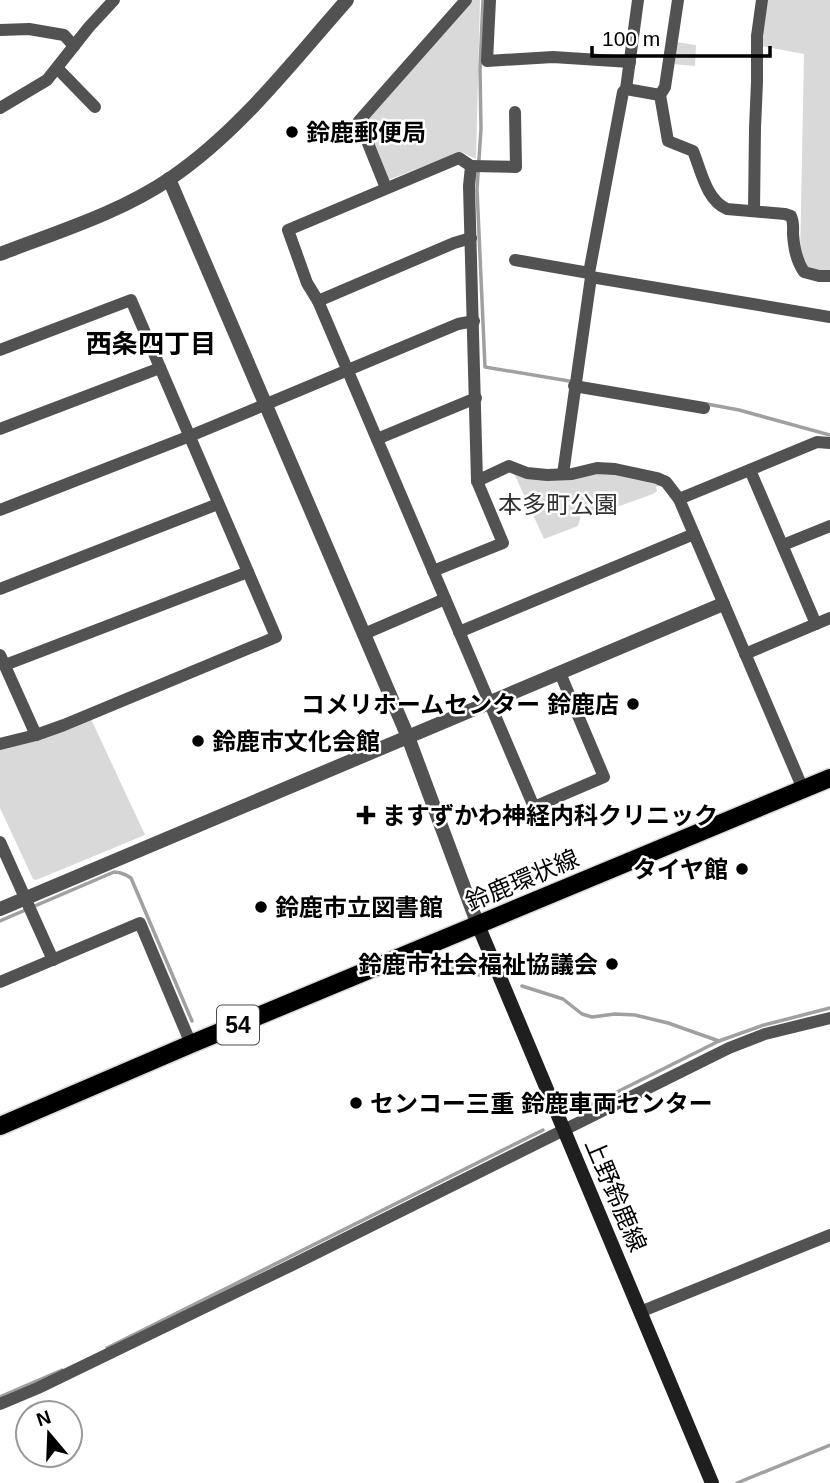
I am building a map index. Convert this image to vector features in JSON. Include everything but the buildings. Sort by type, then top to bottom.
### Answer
[{"type":"main road","name":"鈴鹿環状線","points":[[0,1126],[830,778]]},
{"type":"main road","name":"上野鈴鹿線","points":[[478,925],[712,1483]]},
{"type":"street","points":[[0,108],[47,80],[114,0]]},
{"type":"street","points":[[0,254],[138,198],[202,155],[237,124],[346,0]]},
{"type":"street","points":[[386,188],[359,121],[466,0]]},
{"type":"street","points":[[490,0],[487,61],[553,57],[631,62]]},
{"type":"street","points":[[563,474],[590,275],[631,62],[638,0]]},
{"type":"street","points":[[678,0],[665,87],[660,95],[668,141],[693,151],[713,198],[720,206],[791,216],[794,222],[795,256],[799,265],[804,272],[830,276]]},
{"type":"street","points":[[754,211],[757,36],[762,0]]},
{"type":"street","points":[[0,30],[29,29],[64,35],[74,46]]},
{"type":"street","points":[[57,68],[95,107]]},
{"type":"street","points":[[626,89],[660,95]]},
{"type":"street","points":[[515,112],[516,167],[471,166],[458,158],[288,230],[307,283],[318,300],[534,807],[604,777],[560,673]]},
{"type":"street","points":[[433,571],[503,543],[477,481],[469,186],[471,166]]},
{"type":"street","points":[[169,179],[408,737],[478,925]]},
{"type":"street","points":[[318,300],[471,238]]},
{"type":"street","points":[[515,260],[830,317]]},
{"type":"street","points":[[0,349],[131,300],[276,636],[64,725],[0,744]]},
{"type":"street","points":[[0,510],[190,436],[458,324],[474,321]]},
{"type":"street","points":[[0,429],[160,368]]},
{"type":"street","points":[[575,382],[704,408]]},
{"type":"street","points":[[377,439],[476,398]]},
{"type":"street","points":[[679,499],[817,442],[830,443]]},
{"type":"street","points":[[477,481],[509,466],[527,473],[547,475],[572,474],[597,468],[615,469],[666,482],[679,499],[803,789]]},
{"type":"street","points":[[750,470],[816,624]]},
{"type":"street","points":[[0,589],[218,504]]},
{"type":"street","points":[[782,545],[830,526]]},
{"type":"street","points":[[459,632],[694,534]]},
{"type":"street","points":[[36,735],[2,660],[248,572]]},
{"type":"street","points":[[364,634],[445,599]]},
{"type":"street","points":[[0,909],[723,604]]},
{"type":"street","points":[[745,654],[830,618]]},
{"type":"street","points":[[0,842],[53,960]]},
{"type":"street","points":[[0,982],[140,923],[191,1044]]},
{"type":"street","points":[[0,1404],[292,1265],[687,1067],[744,1041],[830,1018]]},
{"type":"street","points":[[640,1312],[830,1235]]},
{"type":"green space","points":[[472,0],[480,0],[476,159],[461,152],[388,180],[365,123]]},
{"type":"green space","points":[[765,0],[830,0],[830,273],[808,269],[800,259],[804,54],[760,46]]},
{"type":"green space","points":[[676,42],[696,45],[695,66],[673,64]]},
{"type":"green space","name":"本多町公園","points":[[513,471],[614,472],[661,485],[656,487],[657,491],[653,494],[592,518],[588,514],[581,515],[578,526],[544,539]]},
{"type":"green space","points":[[91,719],[145,835],[33,879],[0,808],[0,749]]},
{"type":"waterway","points":[[483,0],[477,189],[485,367],[575,382]]},
{"type":"waterway","points":[[707,404],[830,435]]},
{"type":"waterway","points":[[0,921],[114,872],[125,874],[131,878],[192,1021]]},
{"type":"waterway","points":[[440,965],[458,970]]},
{"type":"waterway","points":[[475,974],[480,975]]},
{"type":"waterway","points":[[522,986],[563,999],[582,1014],[592,1017],[635,1015],[668,1023],[719,1041]]},
{"type":"waterway","points":[[579,1111],[719,1041],[764,1025],[830,1008]]},
{"type":"waterway","points":[[107,1348],[543,1130]]},
{"type":"waterway","points":[[0,1397],[62,1370]]},
{"type":"waterway","points":[[737,1483],[830,1445]]},
{"type":"place","name":"鈴鹿郵便局","points":[[292,132]]},
{"type":"place","name":"コメリホームセンター 鈴鹿店","points":[[633,704]]},
{"type":"place","name":"鈴鹿市文化会館","points":[[198,741]]},
{"type":"place","name":"ますずかわ神経内科クリニック","points":[[366,815]]},
{"type":"place","name":"タイヤ館","points":[[742,869]]},
{"type":"place","name":"鈴鹿市立図書館","points":[[261,907]]},
{"type":"place","name":"鈴鹿市社会福祉協議会","points":[[612,964]]},
{"type":"place","name":"センコー三重 鈴鹿車両センター","points":[[356,1103]]},
{"type":"district","name":"西条四丁目","points":[[151,344]]}]
